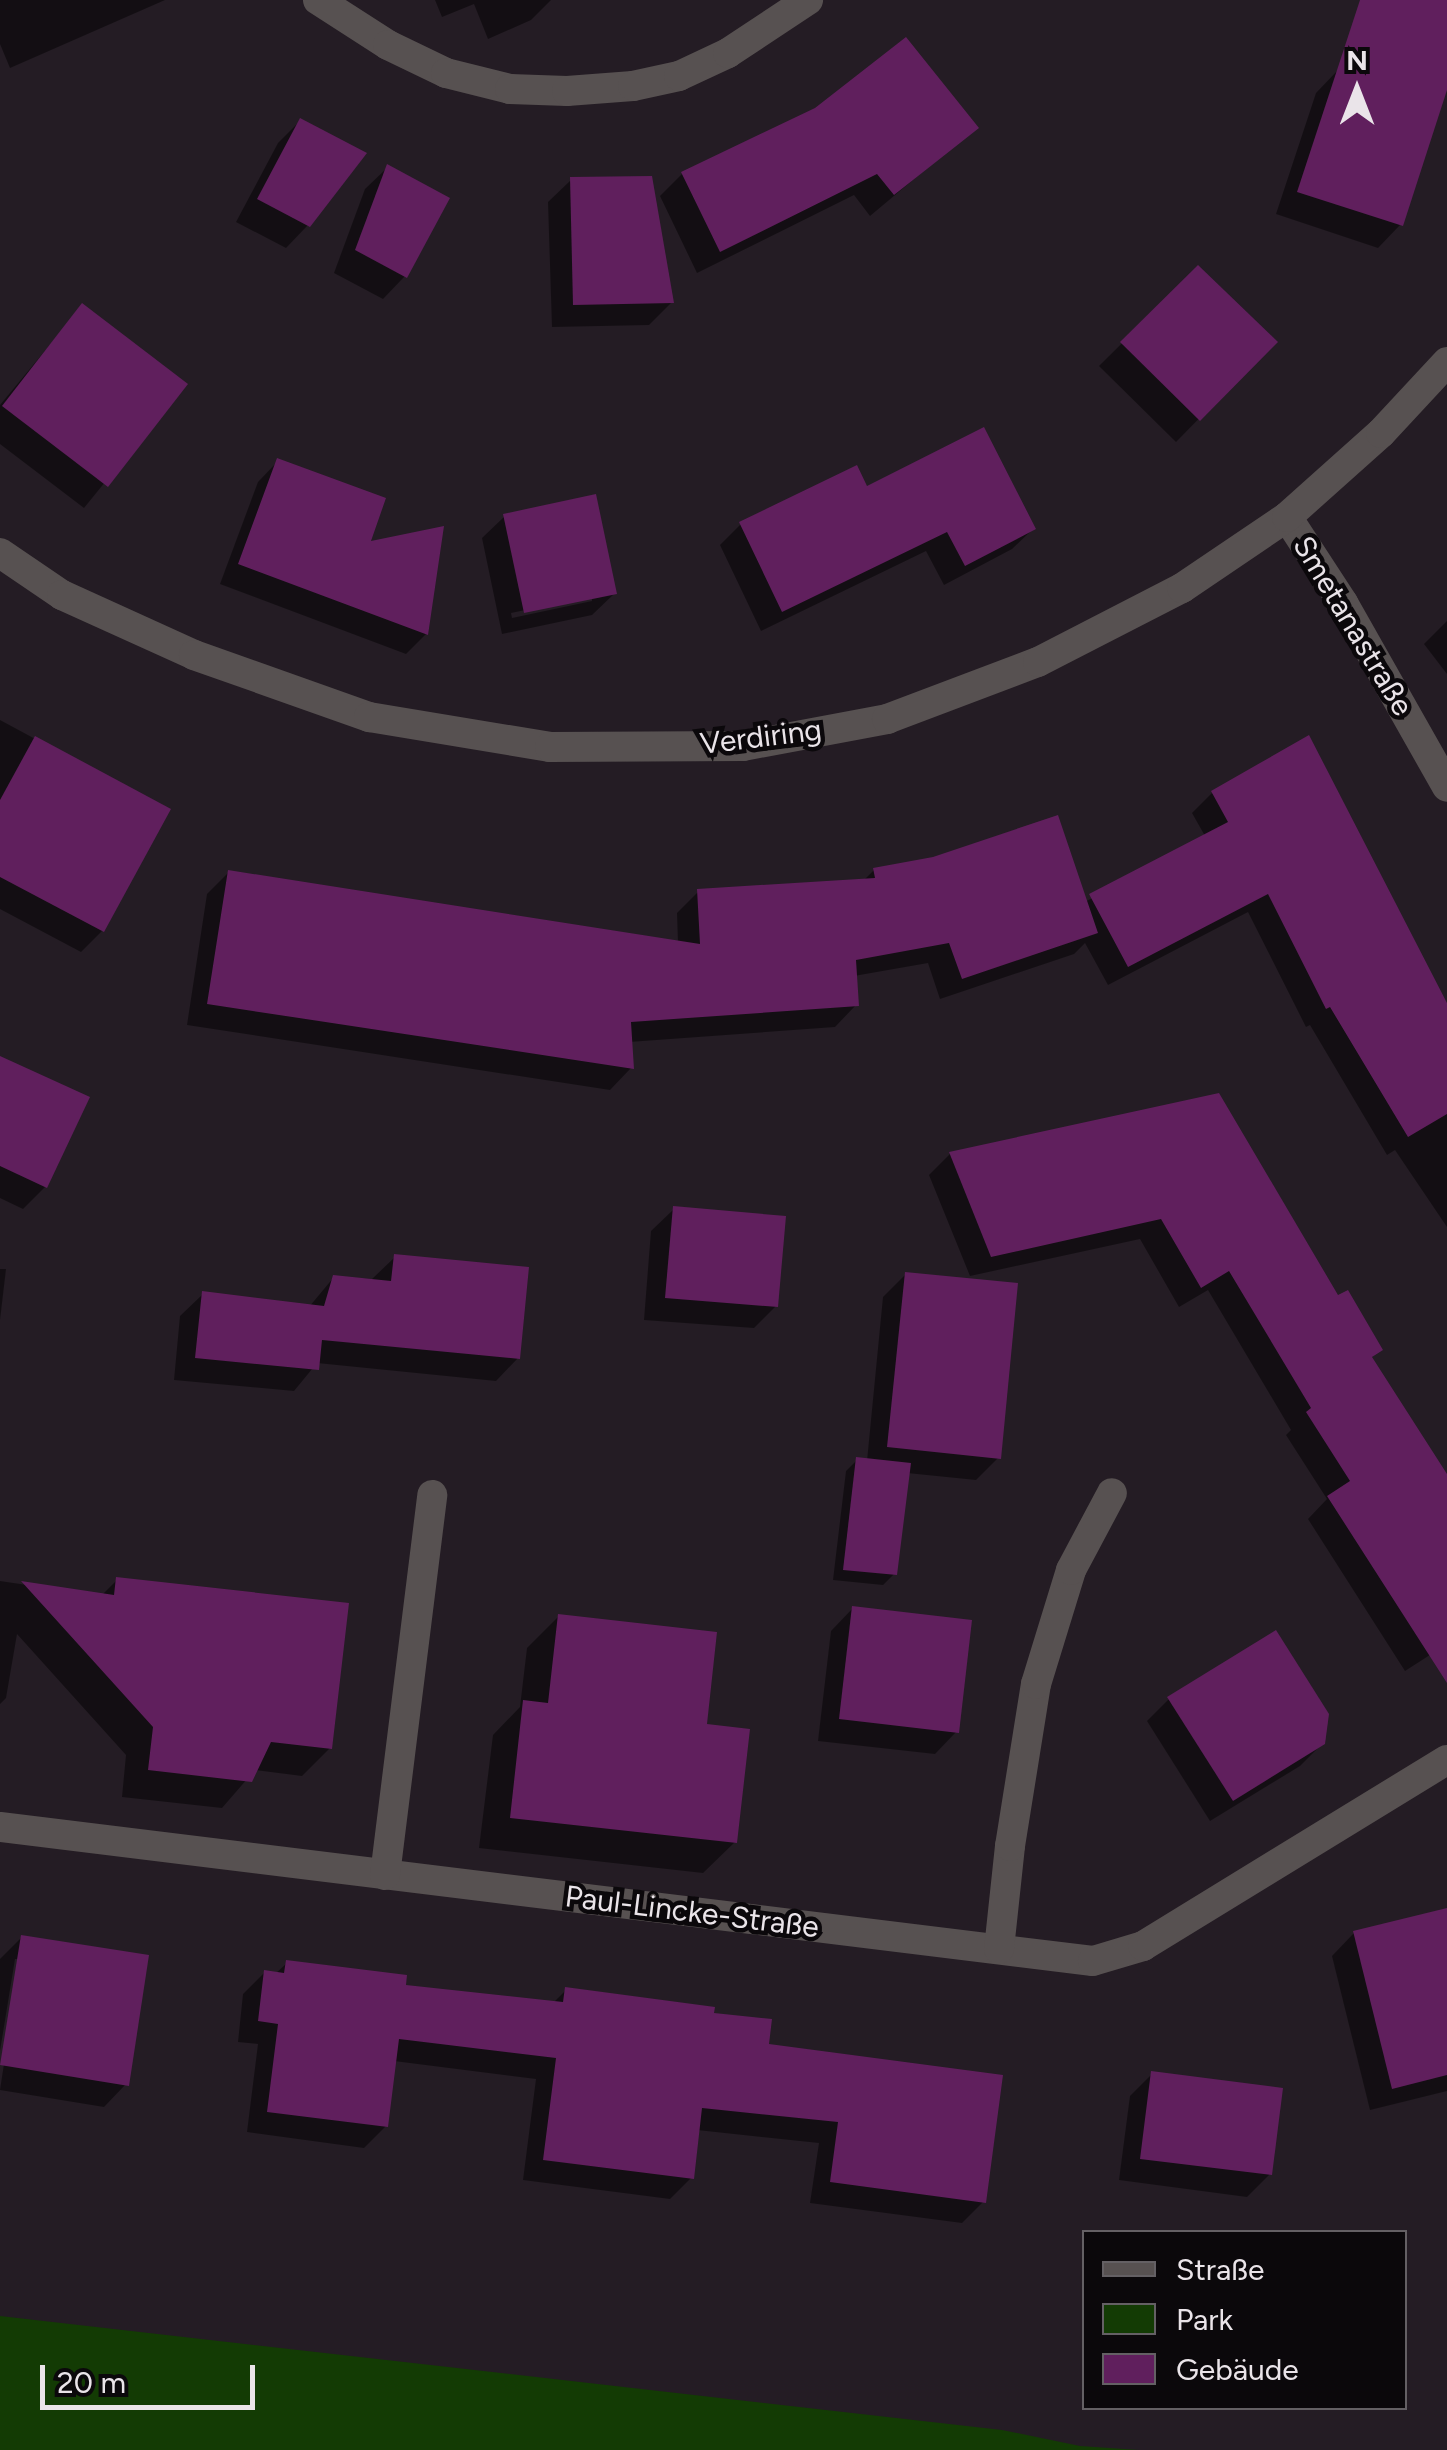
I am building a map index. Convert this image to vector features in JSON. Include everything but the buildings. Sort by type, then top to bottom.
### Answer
[{"type":"street","points":[[318,0],[388,44],[446,73],[510,89],[567,91],[633,86],[679,76],[728,53],[808,0]]},
{"type":"street","name":"Verdiring","points":[[0,554],[62,595],[194,655],[369,717],[550,747],[744,746],[887,719],[1038,662],[1182,588],[1287,517],[1381,434],[1447,362]]},
{"type":"street","name":"Smetanastraße","points":[[1287,517],[1344,603],[1447,787]]},
{"type":"street","points":[[999,1949],[1010,1846],[1036,1684],[1071,1570],[1112,1493]]},
{"type":"street","points":[[385,1875],[432,1494]]},
{"type":"street","name":"Paul-Lincke-Straße","points":[[0,1827],[1093,1961],[1142,1946],[1447,1760]]},
{"type":"green space","points":[[0,2316],[1002,2430],[1080,2446],[1139,2450],[0,2450]]}]
